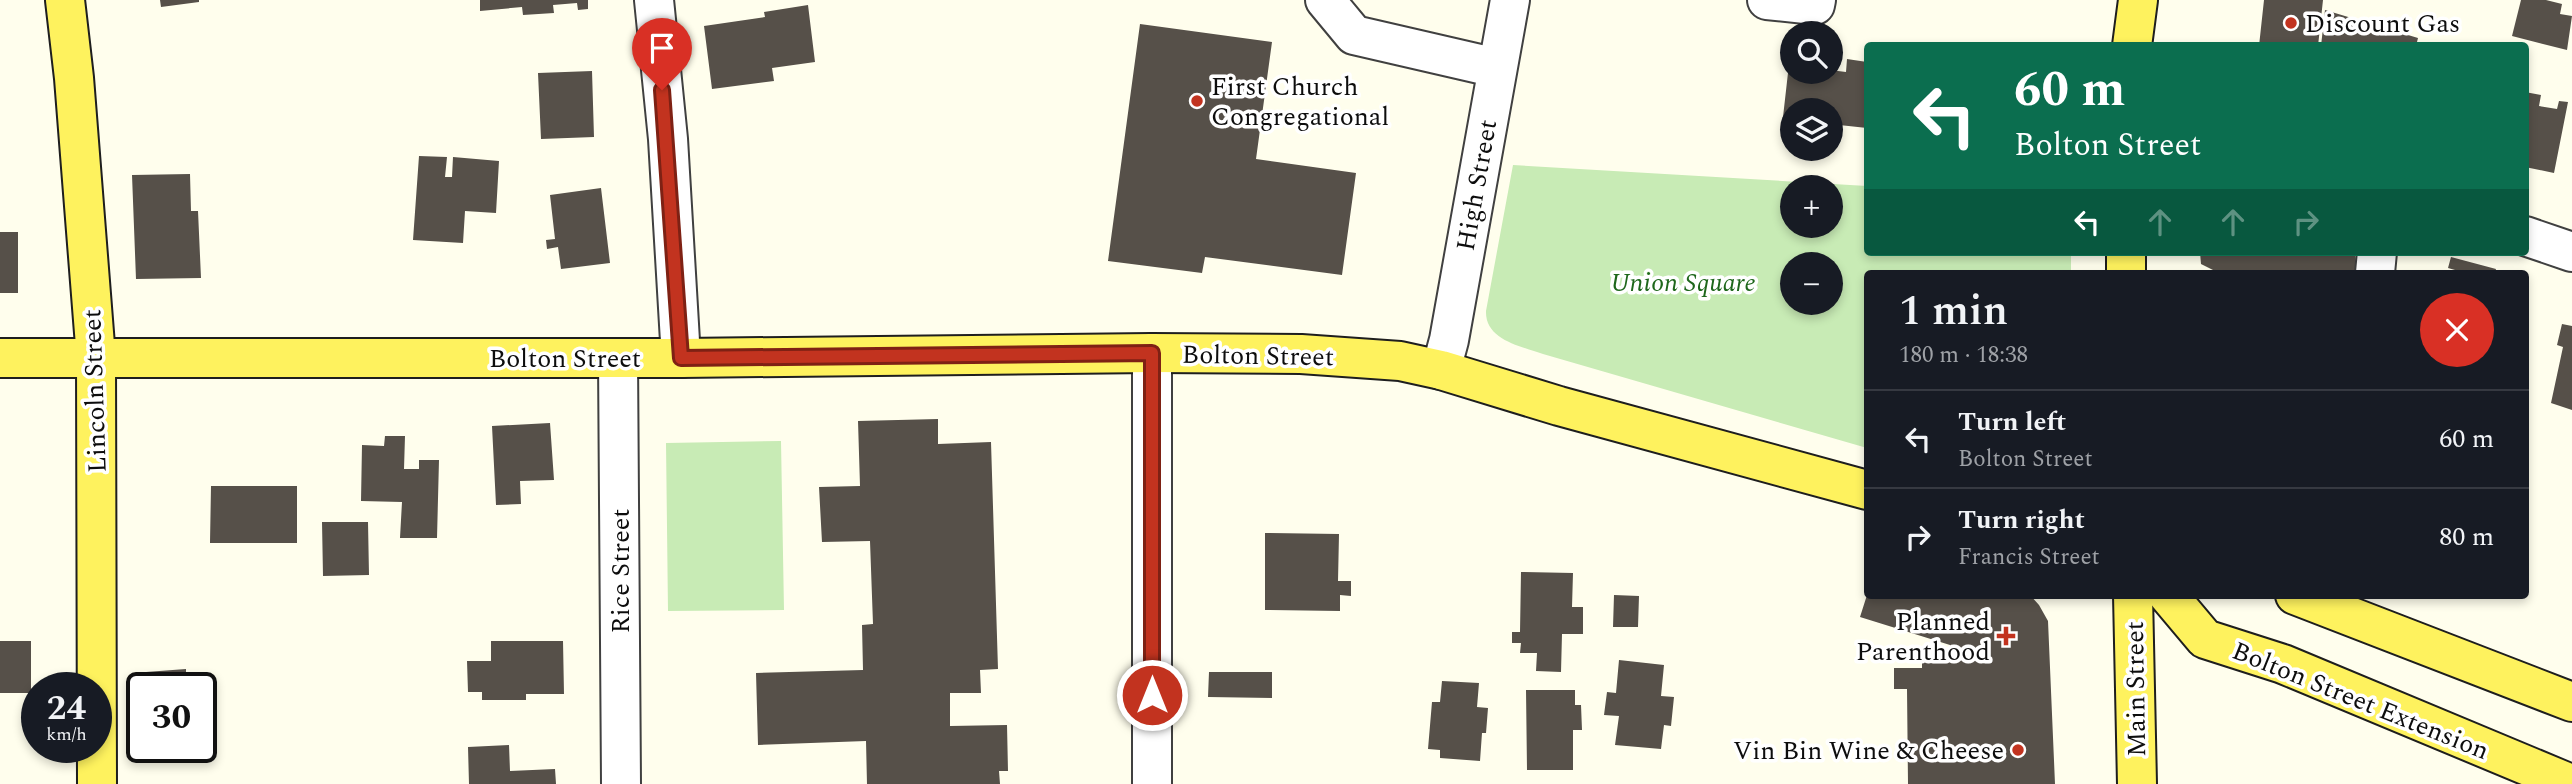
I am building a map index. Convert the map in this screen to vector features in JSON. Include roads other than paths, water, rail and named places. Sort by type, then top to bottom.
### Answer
[{"type":"main road","name":"Lincoln Street","points":[[65,0],[74,78],[96,358],[97,784]]},
{"type":"main road","points":[[2133,42],[2138,0]]},
{"type":"main road","name":"Bolton Street","points":[[0,358],[681,358],[1152,353],[1301,354],[1400,361],[1441,370],[1559,406],[1864,490]]},
{"type":"main road","name":"Main Street","points":[[2133,599],[2137,784]]},
{"type":"main road","name":"Bolton Street Extension","points":[[2171,599],[2205,639],[2283,664],[2571,784]]},
{"type":"main road","points":[[2305,599],[2572,702]]},
{"type":"street","points":[[654,0],[668,139],[681,358]]},
{"type":"street","points":[[1325,0],[1354,35],[1497,68]]},
{"type":"street","name":"High Street","points":[[1441,370],[1510,0]]},
{"type":"street","points":[[1767,0],[1815,5],[1816,0]]},
{"type":"street","points":[[2529,237],[2572,252]]},
{"type":"street","points":[[1152,353],[1152,784]]},
{"type":"street","name":"Rice Street","points":[[618,358],[621,784]]},
{"type":"place","name":"Discount Gas","points":[[2291,23]]},
{"type":"place","name":"First Church Congregational","points":[[1197,101]]},
{"type":"place","name":"Planned Parenthood","points":[[2006,636]]},
{"type":"place","name":"Vin Bin Wine & Cheese","points":[[2018,750]]},
{"type":"park label","name":"Union Square","points":[[1683,282]]}]
